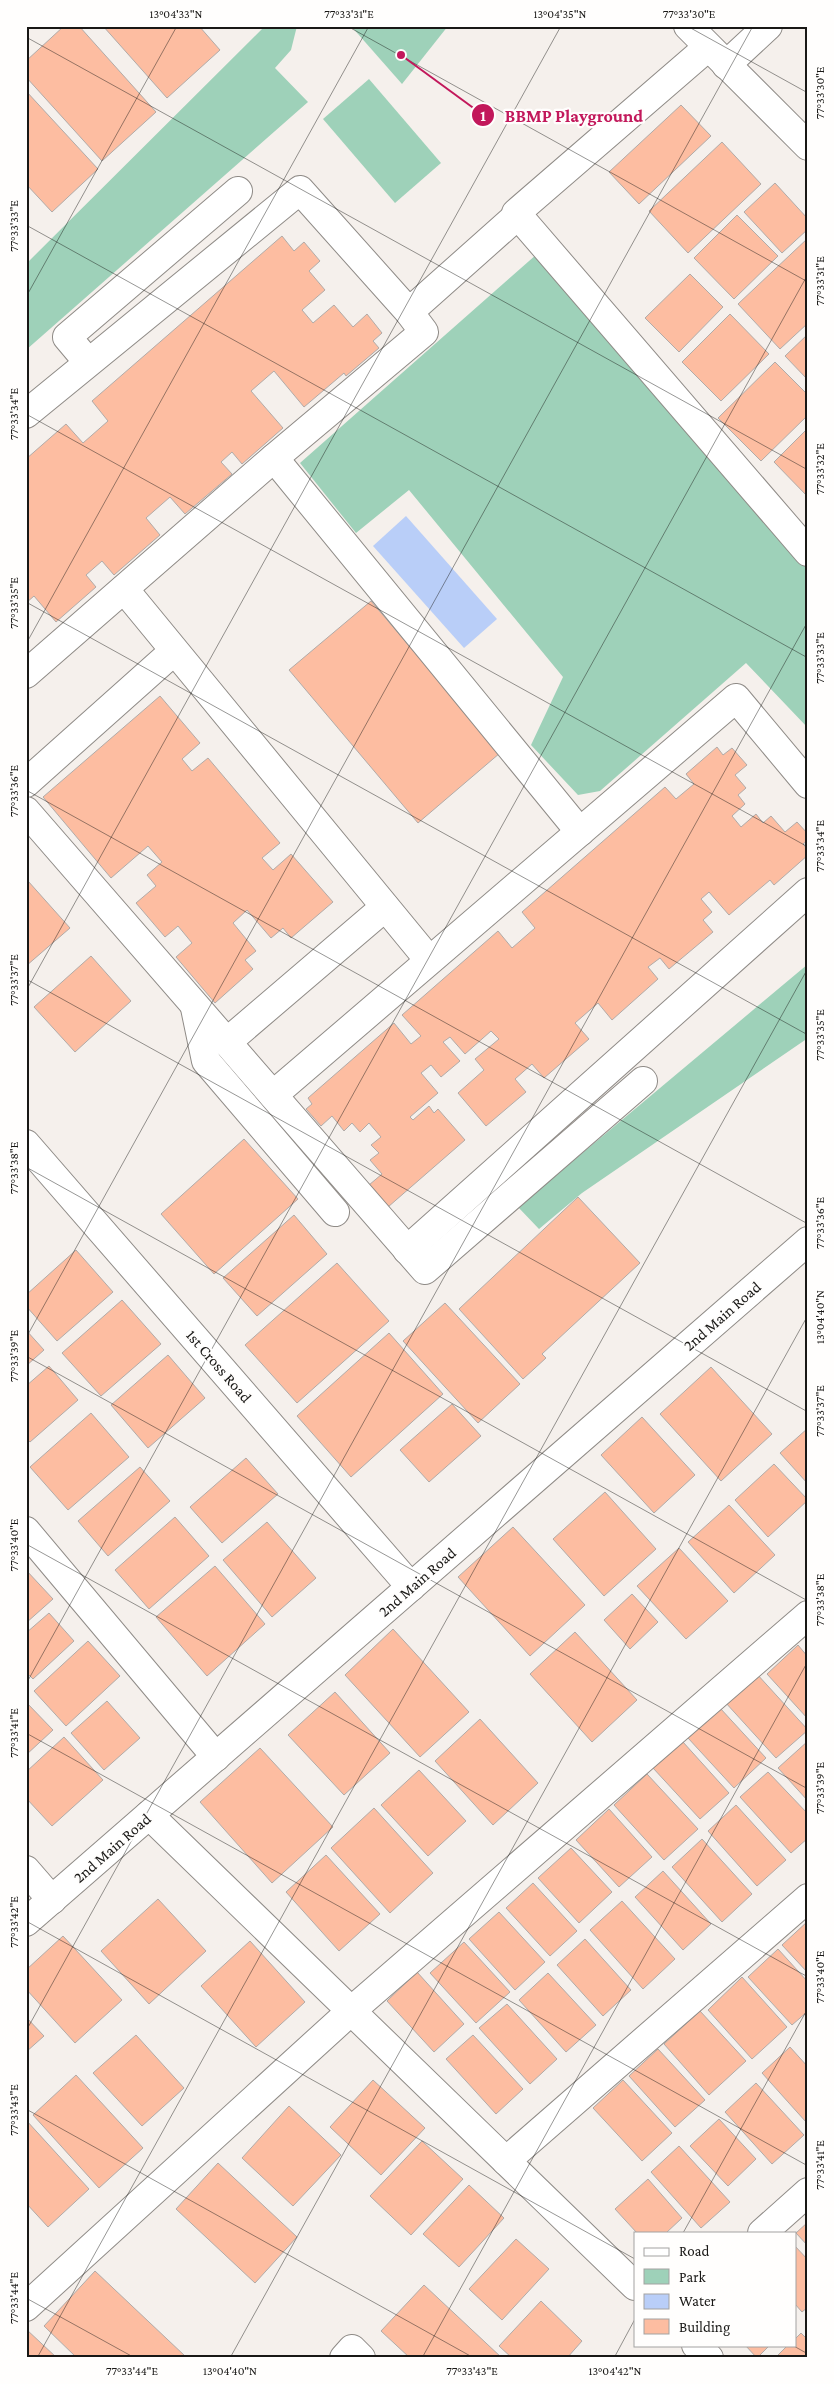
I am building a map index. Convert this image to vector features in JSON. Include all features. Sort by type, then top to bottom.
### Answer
[{"type":"street","points":[[688,26],[808,146]]},
{"type":"street","points":[[409,312],[518,215],[516,213],[717,56],[768,26]]},
{"type":"street","points":[[26,414],[300,190],[409,312],[424,332],[274,458],[26,674]]},
{"type":"street","points":[[88,362],[67,337],[238,191]]},
{"type":"street","points":[[518,215],[808,552]]},
{"type":"street","points":[[274,458],[580,832]]},
{"type":"street","points":[[124,590],[429,960]]},
{"type":"street","points":[[26,783],[174,651]]},
{"type":"street","points":[[273,1095],[736,698],[808,784]]},
{"type":"street","points":[[26,811],[425,1270],[643,1081]]},
{"type":"street","points":[[407,1250],[808,892]]},
{"type":"street","points":[[227,1042],[385,907]]},
{"type":"street","points":[[194,1004],[206,1061],[335,1212]]},
{"type":"street","name":"1st Cross Road","points":[[26,1144],[411,1587]]},
{"type":"street","name":"2nd Main Road","points":[[26,1922],[808,1241]]},
{"type":"street","points":[[26,1531],[216,1756]]},
{"type":"street","points":[[26,2307],[351,2011],[808,1615]]},
{"type":"street","points":[[149,1815],[634,2285]]},
{"type":"street","points":[[26,1870],[52,1900]]},
{"type":"street","points":[[506,2160],[808,1898]]},
{"type":"street","points":[[763,2232],[808,2192]]},
{"type":"street","points":[[697,2346],[709,2358]]},
{"type":"street","points":[[344,2358],[352,2349],[361,2358]]},
{"type":"green space","points":[[265,26],[297,26],[291,50],[275,68],[308,102],[26,350],[26,264]]},
{"type":"green space","points":[[351,26],[448,26],[402,84]]},
{"type":"green space","points":[[369,79],[441,163],[395,203],[323,119]]},
{"type":"green space","points":[[537,254],[808,570],[808,728],[746,663],[600,791],[578,795],[531,745],[563,677],[409,490],[356,533],[300,463]]},
{"type":"green space","points":[[808,964],[808,1038],[582,1193],[539,1229],[518,1207]]},
{"type":"water","points":[[406,516],[497,619],[464,648],[373,546]]},
{"type":"building","points":[[64,26],[79,26],[156,112],[102,161],[26,77],[26,61]]},
{"type":"building","points":[[103,26],[199,26],[220,50],[167,98]]},
{"type":"building","points":[[26,91],[98,169],[52,212],[26,184]]},
{"type":"building","points":[[681,105],[711,136],[639,204],[609,172]]},
{"type":"building","points":[[722,142],[761,184],[688,253],[649,211]]},
{"type":"building","points":[[775,183],[808,219],[808,229],[782,253],[744,212]]},
{"type":"building","points":[[737,215],[778,256],[734,299],[694,258]]},
{"type":"building","points":[[282,236],[294,251],[304,242],[320,261],[309,271],[325,290],[302,310],[313,323],[334,305],[353,327],[367,314],[382,333],[373,341],[379,348],[346,376],[344,373],[304,407],[274,371],[251,391],[283,428],[242,464],[232,452],[221,462],[232,474],[185,514],[170,497],[146,518],[160,535],[114,575],[102,561],[86,575],[96,587],[56,622],[34,596],[26,603],[26,459],[66,424],[83,443],[108,421],[92,401]]},
{"type":"building","points":[[808,238],[808,323],[780,349],[738,304]]},
{"type":"building","points":[[690,274],[723,307],[679,352],[645,318]]},
{"type":"building","points":[[730,314],[769,354],[721,401],[682,362]]},
{"type":"building","points":[[808,334],[808,380],[785,356]]},
{"type":"building","points":[[775,362],[808,395],[808,415],[761,461],[718,418]]},
{"type":"building","points":[[808,428],[808,497],[774,462]]},
{"type":"building","points":[[371,601],[500,753],[418,823],[289,670]]},
{"type":"building","points":[[160,696],[200,743],[182,759],[192,771],[208,758],[280,843],[262,858],[273,870],[291,854],[333,902],[291,938],[283,928],[271,938],[247,910],[233,923],[256,951],[245,960],[253,969],[215,1003],[176,957],[192,943],[178,926],[165,937],[136,903],[156,886],[147,875],[162,862],[148,846],[111,878],[43,797]]},
{"type":"building","points":[[717,747],[723,755],[732,748],[747,765],[735,775],[746,788],[738,795],[745,804],[732,816],[741,827],[756,814],[763,823],[771,816],[785,832],[797,822],[808,834],[808,840],[803,844],[808,850],[808,855],[774,885],[770,880],[729,915],[709,892],[701,899],[712,912],[703,920],[713,932],[669,969],[660,958],[648,967],[658,979],[612,1020],[598,1003],[575,1023],[589,1039],[544,1078],[532,1064],[515,1079],[526,1092],[486,1126],[458,1093],[484,1070],[475,1059],[499,1039],[491,1031],[465,1054],[450,1037],[443,1042],[460,1061],[441,1077],[431,1065],[421,1073],[438,1093],[410,1117],[413,1120],[429,1106],[434,1113],[438,1109],[465,1140],[388,1207],[369,1185],[382,1174],[370,1160],[379,1153],[371,1145],[381,1137],[369,1123],[360,1132],[352,1123],[344,1131],[332,1116],[321,1126],[306,1109],[312,1104],[308,1098],[394,1023],[411,1044],[421,1036],[402,1015],[498,931],[512,948],[535,928],[522,912],[665,787],[676,799],[694,784],[686,774]]},
{"type":"building","points":[[28,881],[70,928],[26,966],[26,883]]},
{"type":"building","points":[[91,956],[131,1001],[75,1052],[34,1007]]},
{"type":"building","points":[[244,1139],[298,1199],[214,1274],[161,1214]]},
{"type":"building","points":[[578,1197],[640,1263],[542,1354],[546,1358],[523,1379],[459,1309]]},
{"type":"building","points":[[294,1215],[327,1254],[257,1316],[223,1278]]},
{"type":"building","points":[[76,1250],[113,1292],[57,1341],[26,1306],[26,1295]]},
{"type":"building","points":[[337,1263],[389,1321],[297,1403],[245,1345]]},
{"type":"building","points":[[122,1300],[161,1344],[101,1396],[62,1353]]},
{"type":"building","points":[[445,1303],[520,1384],[478,1423],[403,1341]]},
{"type":"building","points":[[26,1330],[44,1350],[26,1366]]},
{"type":"building","points":[[389,1333],[443,1394],[351,1477],[297,1416]]},
{"type":"building","points":[[168,1355],[205,1398],[148,1448],[111,1405]]},
{"type":"building","points":[[49,1366],[78,1400],[30,1442],[26,1438],[26,1386]]},
{"type":"building","points":[[711,1367],[772,1434],[721,1481],[660,1414]]},
{"type":"building","points":[[452,1404],[481,1436],[429,1482],[400,1450]]},
{"type":"building","points":[[91,1413],[129,1457],[68,1510],[30,1467]]},
{"type":"building","points":[[642,1417],[695,1475],[654,1513],[601,1455]]},
{"type":"building","points":[[808,1428],[808,1484],[780,1453]]},
{"type":"building","points":[[246,1458],[278,1494],[222,1543],[190,1507]]},
{"type":"building","points":[[774,1464],[808,1500],[768,1537],[735,1500]]},
{"type":"building","points":[[140,1467],[170,1501],[108,1556],[78,1521]]},
{"type":"building","points":[[605,1492],[656,1549],[604,1596],[553,1539]]},
{"type":"building","points":[[729,1505],[775,1555],[734,1593],[688,1542]]},
{"type":"building","points":[[175,1517],[209,1556],[149,1609],[115,1570]]},
{"type":"building","points":[[267,1522],[316,1578],[272,1617],[223,1560]]},
{"type":"building","points":[[513,1527],[585,1605],[530,1656],[458,1577]]},
{"type":"building","points":[[679,1548],[728,1601],[686,1639],[637,1586]]},
{"type":"building","points":[[215,1566],[265,1624],[207,1676],[156,1617]]},
{"type":"building","points":[[26,1570],[53,1599],[26,1623]]},
{"type":"building","points":[[632,1594],[658,1622],[630,1649],[604,1620]]},
{"type":"building","points":[[49,1613],[74,1641],[33,1679],[26,1672],[26,1633]]},
{"type":"building","points":[[393,1629],[469,1712],[420,1757],[345,1675]]},
{"type":"building","points":[[575,1632],[637,1700],[592,1742],[530,1674]]},
{"type":"building","points":[[88,1641],[120,1676],[66,1726],[34,1691]]},
{"type":"building","points":[[798,1645],[808,1657],[808,1719],[767,1674]]},
{"type":"building","points":[[756,1673],[808,1730],[776,1758],[725,1702]]},
{"type":"building","points":[[335,1692],[390,1753],[344,1795],[288,1735]]},
{"type":"building","points":[[107,1701],[140,1738],[104,1770],[71,1733]]},
{"type":"building","points":[[26,1702],[53,1730],[26,1755]]},
{"type":"building","points":[[720,1708],[766,1758],[734,1788],[688,1738]]},
{"type":"building","points":[[480,1719],[538,1783],[493,1825],[435,1761]]},
{"type":"building","points":[[64,1737],[103,1780],[52,1826],[26,1798],[26,1772]]},
{"type":"building","points":[[808,1741],[808,1801],[778,1768]]},
{"type":"building","points":[[683,1742],[729,1793],[700,1819],[653,1768]]},
{"type":"building","points":[[260,1748],[333,1827],[272,1883],[200,1802]]},
{"type":"building","points":[[419,1770],[466,1821],[428,1856],[381,1805]]},
{"type":"building","points":[[768,1772],[808,1814],[808,1838],[791,1853],[740,1797]]},
{"type":"building","points":[[647,1774],[698,1829],[664,1860],[614,1805]]},
{"type":"building","points":[[736,1805],[786,1860],[757,1886],[708,1831]]},
{"type":"building","points":[[374,1808],[433,1873],[390,1913],[331,1848]]},
{"type":"building","points":[[609,1809],[652,1857],[619,1887],[576,1840]]},
{"type":"building","points":[[702,1839],[752,1894],[722,1922],[672,1867]]},
{"type":"building","points":[[571,1848],[612,1892],[579,1923],[538,1878]]},
{"type":"building","points":[[326,1855],[380,1914],[339,1951],[286,1892]]},
{"type":"building","points":[[663,1871],[711,1924],[683,1950],[635,1897]]},
{"type":"building","points":[[533,1883],[577,1931],[550,1956],[506,1908]]},
{"type":"building","points":[[158,1899],[206,1951],[149,2004],[101,1951]]},
{"type":"building","points":[[622,1901],[675,1959],[643,1989],[590,1930]]},
{"type":"building","points":[[499,1912],[545,1962],[515,1990],[469,1939]]},
{"type":"building","points":[[808,1921],[808,1973],[782,1945]]},
{"type":"building","points":[[63,1936],[122,2000],[75,2043],[26,1989],[26,1970]]},
{"type":"building","points":[[585,1939],[631,1990],[603,2016],[557,1965]]},
{"type":"building","points":[[250,1941],[305,2002],[256,2047],[201,1986]]},
{"type":"building","points":[[464,1942],[510,1992],[476,2023],[430,1973]]},
{"type":"building","points":[[778,1949],[808,1982],[808,2011],[792,2025],[748,1977]]},
{"type":"building","points":[[417,1972],[464,2024],[434,2052],[387,2001]]},
{"type":"building","points":[[548,1973],[596,2025],[566,2052],[519,2000]]},
{"type":"building","points":[[742,1977],[787,2027],[752,2059],[708,2010]]},
{"type":"building","points":[[507,2004],[557,2059],[530,2084],[479,2028]]},
{"type":"building","points":[[700,2011],[746,2061],[709,2095],[664,2044]]},
{"type":"building","points":[[26,2017],[44,2036],[26,2052]]},
{"type":"building","points":[[136,2035],[184,2088],[142,2126],[93,2073]]},
{"type":"building","points":[[473,2035],[523,2089],[496,2114],[446,2059]]},
{"type":"building","points":[[790,2047],[808,2067],[806,2122],[762,2073]]},
{"type":"building","points":[[658,2049],[705,2100],[675,2127],[629,2076]]},
{"type":"building","points":[[76,2075],[143,2148],[99,2188],[33,2115]]},
{"type":"building","points":[[373,2080],[425,2128],[381,2175],[330,2127]]},
{"type":"building","points":[[623,2080],[672,2133],[642,2161],[593,2108]]},
{"type":"building","points":[[756,2083],[804,2135],[772,2164],[725,2112]]},
{"type":"building","points":[[289,2106],[341,2155],[293,2206],[242,2158]]},
{"type":"building","points":[[719,2119],[756,2159],[728,2186],[690,2146]]},
{"type":"building","points":[[26,2120],[89,2189],[48,2227],[26,2203]]},
{"type":"building","points":[[422,2141],[463,2179],[411,2235],[370,2196]]},
{"type":"building","points":[[679,2146],[730,2202],[701,2228],[651,2172]]},
{"type":"building","points":[[218,2163],[297,2237],[255,2283],[176,2209]]},
{"type":"building","points":[[648,2179],[682,2218],[667,2232],[636,2232],[615,2209]]},
{"type":"building","points":[[469,2185],[504,2218],[459,2267],[423,2234]]},
{"type":"building","points":[[808,2222],[808,2246],[796,2233]]},
{"type":"building","points":[[516,2239],[549,2269],[502,2320],[469,2289]]},
{"type":"building","points":[[796,2247],[808,2260],[808,2307],[802,2312],[796,2305]]},
{"type":"building","points":[[95,2271],[185,2356],[183,2358],[77,2358],[44,2326]]},
{"type":"building","points":[[424,2285],[502,2358],[410,2358],[381,2331]]},
{"type":"building","points":[[541,2301],[582,2341],[567,2358],[512,2358],[499,2346]]},
{"type":"building","points":[[26,2329],[57,2358],[26,2358]]},
{"type":"building","points":[[801,2333],[808,2340],[808,2358],[775,2358],[787,2346],[796,2346],[796,2338]]},
{"type":"building","points":[[746,2346],[769,2346],[757,2358]]},
{"type":"place","name":"BBMP Playground","points":[[401,55]]}]
